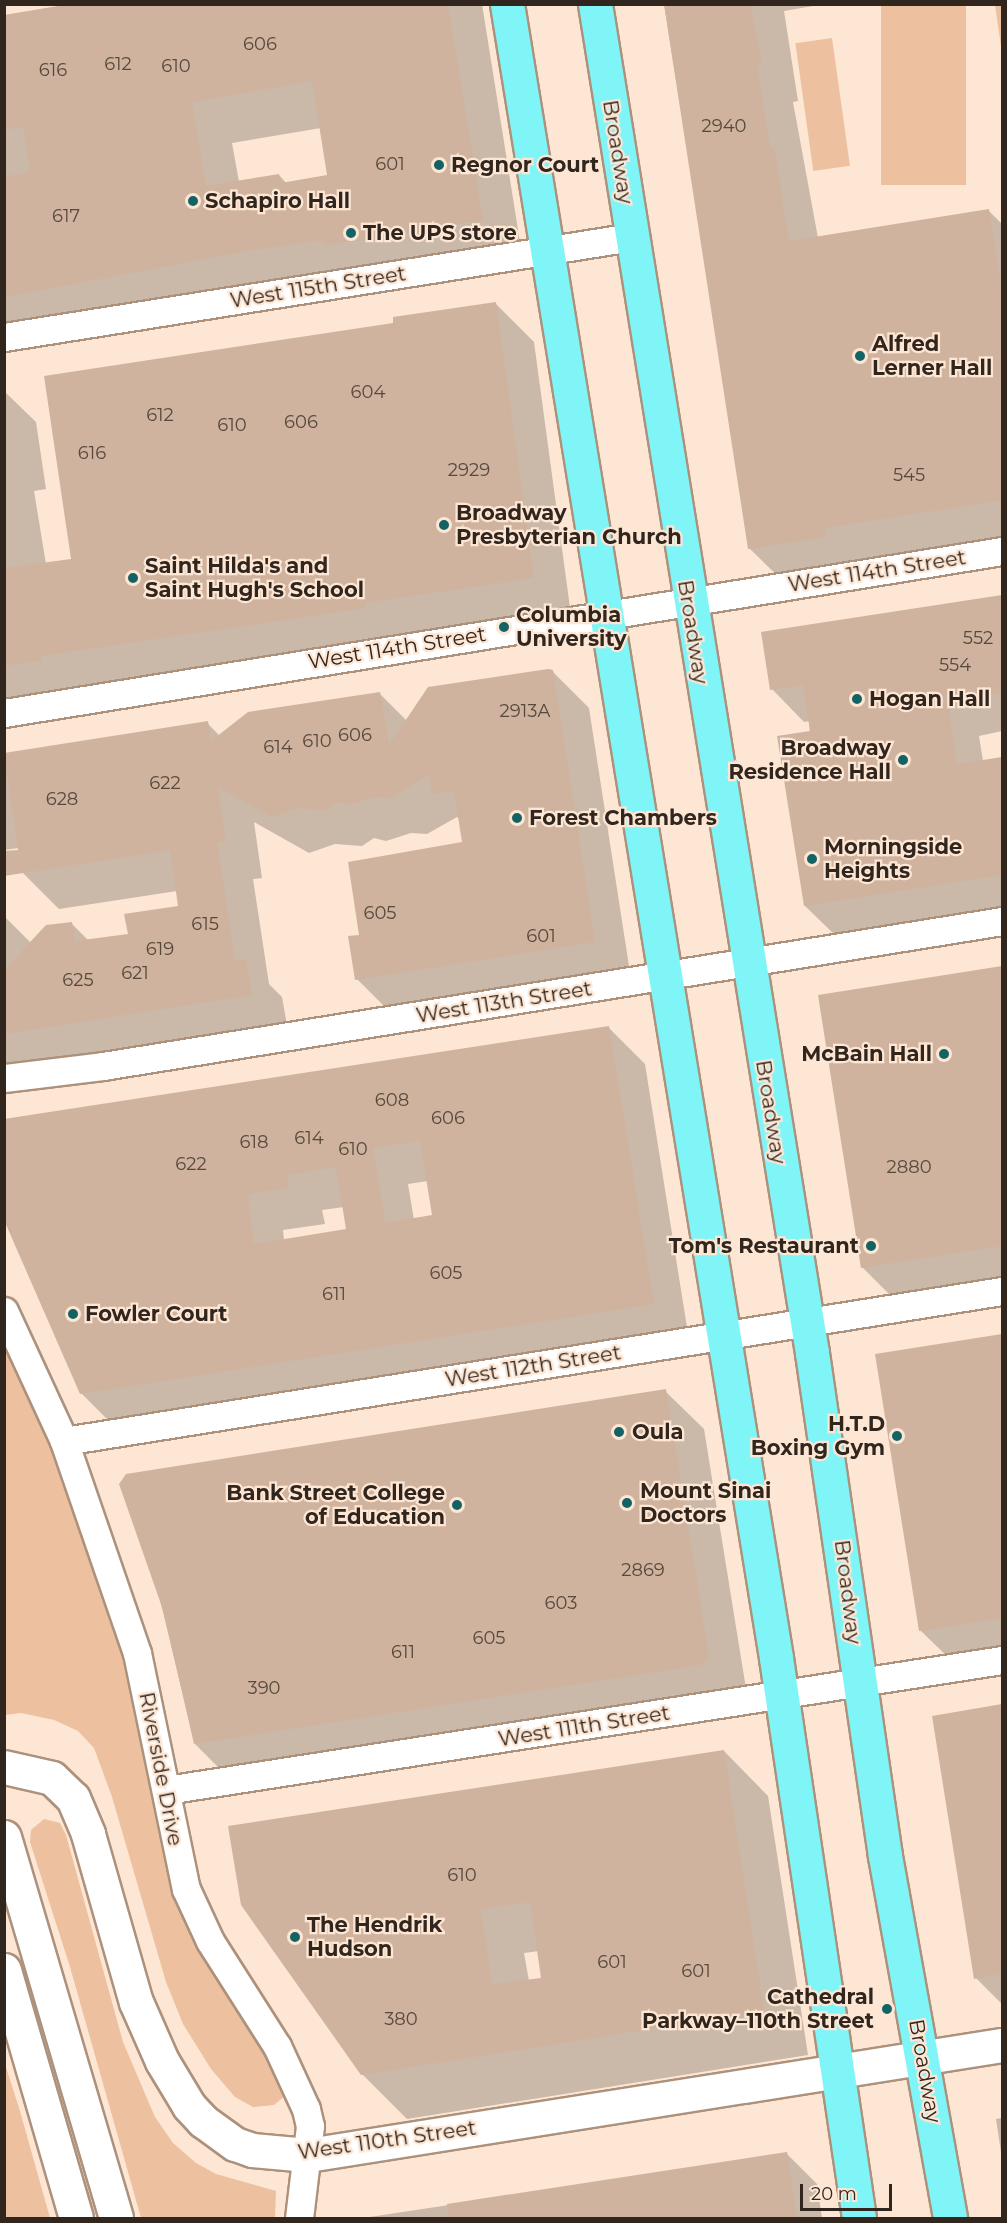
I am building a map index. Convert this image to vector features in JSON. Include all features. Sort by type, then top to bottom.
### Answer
[{"type":"main road","points":[[507,4],[608,613],[782,1695],[859,2218]]},
{"type":"main road","name":"Broadway","points":[[595,4],[688,600],[837,1516],[885,1856],[923,2056],[950,2218]]},
{"type":"main road","name":"West 110th Street","points":[[4,1767],[52,1778],[73,1798],[88,1834],[136,2002],[162,2061],[189,2106],[235,2144],[252,2150],[308,2155],[1002,2045]]},
{"type":"main road","points":[[4,1837],[116,2218]]},
{"type":"main road","points":[[4,1970],[76,2218]]},
{"type":"street","name":"West 115th Street","points":[[4,337],[632,237]]},
{"type":"street","name":"West 114th Street","points":[[4,712],[1002,551]]},
{"type":"street","name":"West 113th Street","points":[[4,1078],[103,1066],[1002,921]]},
{"type":"street","name":"West 112th Street","points":[[64,1441],[1002,1292]]},
{"type":"street","name":"Riverside Drive","points":[[4,1311],[64,1441],[137,1653],[191,1902],[210,1941],[293,2076],[310,2126],[298,2218]]},
{"type":"street","name":"West 111th Street","points":[[166,1790],[1002,1660]]},
{"type":"shaded area","points":[[881,5],[966,5],[966,185],[881,185]]},
{"type":"shaded area","points":[[995,5],[1002,5],[1002,53]]},
{"type":"shaded area","points":[[832,38],[850,166],[813,171],[795,43]]},
{"type":"shaded area","points":[[4,1335],[38,1400],[134,1680],[162,1844],[178,1899],[213,1972],[272,2058],[287,2094],[274,2105],[253,2107],[235,2097],[211,2069],[183,2024],[166,1982],[112,1797],[94,1748],[78,1731],[54,1720],[21,1713],[5,1715]]},
{"type":"shaded area","points":[[44,1819],[60,1823],[66,1835],[123,2042],[155,2117],[173,2143],[196,2163],[216,2174],[276,2191],[275,2218],[141,2218],[70,1967],[30,1842],[31,1830]]},
{"type":"shaded area","points":[[4,2061],[20,2111],[50,2218],[5,2218]]},
{"type":"building","points":[[70,4],[448,4],[483,220],[324,246],[323,240],[253,250],[4,297],[4,177],[30,172],[23,127],[4,130],[4,15]],"holes":[[[312,81],[327,175],[281,183],[279,174],[206,186],[192,102]]]},
{"type":"building","name":"Alfred Lerner Hall","points":[[664,4],[750,4],[762,64],[757,65],[770,147],[774,147],[789,241],[989,209],[1002,291],[1002,500],[825,528],[827,537],[748,549]]},
{"type":"building","points":[[496,302],[534,578],[365,603],[366,608],[41,656],[42,660],[4,666],[4,568],[71,559],[44,376],[393,323],[393,317]]},
{"type":"building","points":[[1002,595],[1002,693],[948,704],[957,764],[1002,757],[1002,875],[804,906],[777,736],[810,731],[803,685],[770,690],[761,632]]},
{"type":"building","points":[[553,670],[595,942],[355,980],[348,936],[359,935],[348,862],[462,842],[454,791],[432,794],[429,775],[390,798],[373,797],[349,805],[337,802],[325,810],[298,808],[272,817],[218,787],[226,842],[217,843],[235,960],[246,959],[252,995],[4,1034],[4,970],[46,925],[72,922],[75,941],[128,934],[124,914],[178,906],[170,850],[4,876],[4,851],[18,850],[4,753],[208,721],[211,741],[248,712],[380,692],[389,745],[428,687]]},
{"type":"building","points":[[1002,966],[1002,1246],[861,1268],[818,995]]},
{"type":"building","points":[[609,1026],[654,1304],[80,1394],[4,1220],[4,1119]],"holes":[[[420,1141],[432,1215],[385,1223],[373,1148]],[[336,1167],[346,1229],[254,1244],[248,1194],[289,1188],[287,1175]]]},
{"type":"building","points":[[1002,1334],[1002,1618],[919,1631],[875,1354]]},
{"type":"building","points":[[666,1389],[709,1656],[701,1665],[194,1744],[163,1610],[119,1484],[126,1474]]},
{"type":"building","points":[[1002,1704],[1002,1974],[974,1979],[932,1716]]},
{"type":"building","points":[[724,1750],[764,2011],[361,2075],[241,1905],[228,1826]],"holes":[[[530,1902],[541,1978],[492,1984],[481,1909]]]},
{"type":"building","points":[[787,2152],[797,2218],[448,2218],[447,2204]]},
{"type":"place","name":"Regnor Court","points":[[439,165]]},
{"type":"place","name":"Schapiro Hall","points":[[193,201]]},
{"type":"place","name":"The UPS store","points":[[351,233]]},
{"type":"place","name":"Alfred Lerner Hall","points":[[860,356]]},
{"type":"place","name":"Broadway Presbyterian Church","points":[[444,525]]},
{"type":"place","name":"Saint Hilda's and Saint Hugh's School","points":[[133,578]]},
{"type":"place","name":"Columbia University","points":[[504,627]]},
{"type":"place","name":"Hogan Hall","points":[[857,699]]},
{"type":"place","name":"Broadway Residence Hall","points":[[903,760]]},
{"type":"place","name":"Forest Chambers","points":[[517,818]]},
{"type":"place","name":"Morningside Heights","points":[[812,859]]},
{"type":"place","name":"McBain Hall","points":[[944,1054]]},
{"type":"place","name":"Tom's Restaurant","points":[[871,1246]]},
{"type":"place","name":"Fowler Court","points":[[73,1314]]},
{"type":"place","name":"Oula","points":[[619,1432]]},
{"type":"place","name":"H.T.D Boxing Gym","points":[[897,1436]]},
{"type":"place","name":"Mount Sinai Doctors","points":[[627,1503]]},
{"type":"place","name":"Bank Street College of Education","points":[[457,1505]]},
{"type":"place","name":"The Hendrik Hudson","points":[[295,1937]]},
{"type":"place","name":"Cathedral Parkway–110th Street","points":[[887,2009]]}]
